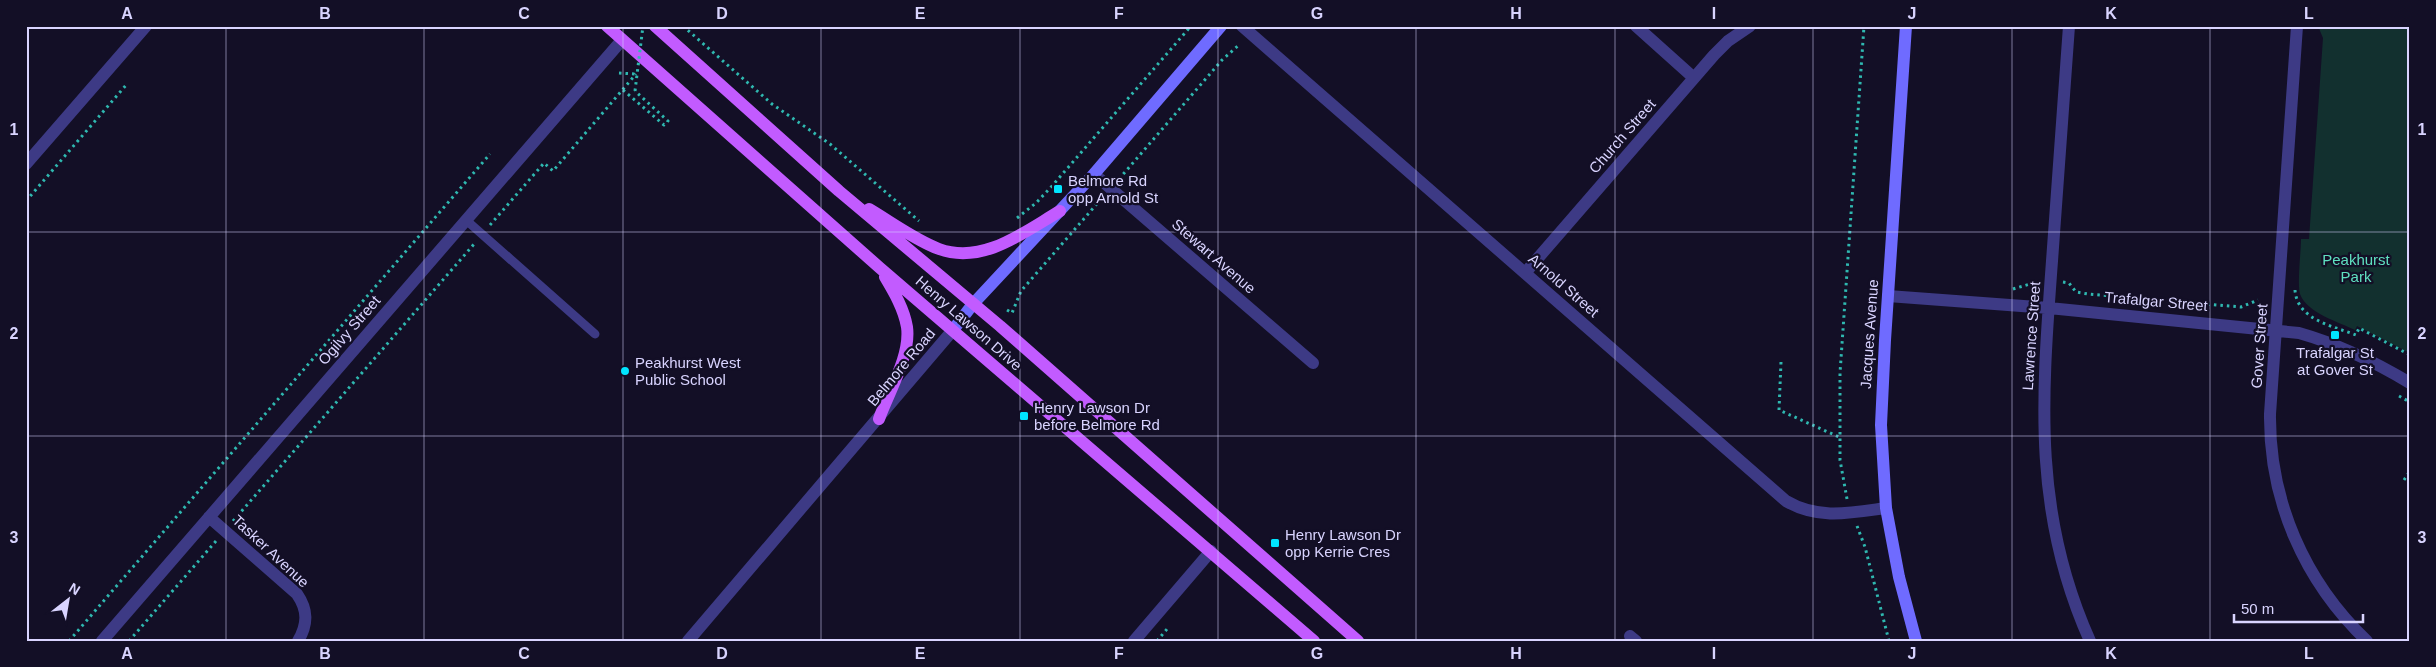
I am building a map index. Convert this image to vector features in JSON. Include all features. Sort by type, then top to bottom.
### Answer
[{"type":"main road","name":"Henry Lawson Drive","points":[[607,26],[880,268],[1314,641]]},
{"type":"main road","name":"Belmore Road","points":[[953,330],[973,304],[1094,174],[1221,26]]},
{"type":"main road","name":"Jacques Avenue","points":[[1906,26],[1881,407],[1882,459],[1886,508],[1898,577],[1916,641]]},
{"type":"main road","name":"Henry Lawson Drive","points":[[657,27],[839,191],[973,304],[1358,641]]},
{"type":"main road","points":[[839,191],[939,249],[964,254],[991,249],[1060,212]]},
{"type":"main road","points":[[879,420],[901,365],[906,346],[907,329],[895,294],[880,268]]},
{"type":"street","points":[[26,164],[146,26]]},
{"type":"street","name":"Arnold Street","points":[[1242,26],[1786,500],[1796,507],[1816,513],[1852,513],[1886,508]]},
{"type":"street","points":[[1636,26],[1694,78]]},
{"type":"street","name":"Church Street","points":[[1525,273],[1694,78],[1728,41],[1750,26]]},
{"type":"street","name":"Lawrence Street","points":[[2069,26],[2050,282],[2043,421],[2049,506],[2068,585],[2090,641]]},
{"type":"street","name":"Gover Street","points":[[2297,26],[2270,431],[2274,466],[2283,508],[2296,543],[2315,579],[2342,615],[2367,641]]},
{"type":"street","name":"Ogilvy Street","points":[[102,641],[622,40]]},
{"type":"street","name":"Stewart Avenue","points":[[1094,174],[1313,362]]},
{"type":"street","name":"Trafalgar Street","points":[[1888,296],[2049,308],[2276,329],[2319,339],[2366,359],[2410,383]]},
{"type":"street","name":"Belmore Road","points":[[688,641],[879,420],[953,330]]},
{"type":"street","name":"Tasker Avenue","points":[[209,517],[287,585],[303,603],[306,622],[298,641]]},
{"type":"street","points":[[1134,641],[1211,552]]},
{"type":"lane","points":[[466,220],[595,334]]},
{"type":"path","points":[[623,90],[664,125],[668,120],[635,91],[643,26]]},
{"type":"path","points":[[682,26],[772,104],[830,144],[921,223]]},
{"type":"path","points":[[1009,224],[1036,203],[1052,186],[1191,26]]},
{"type":"path","points":[[1864,26],[1840,373],[1839,437],[1841,474],[1852,513],[1865,547],[1888,641]]},
{"type":"path","points":[[1008,310],[1012,313],[1021,291],[1222,60],[1240,44]]},
{"type":"path","points":[[130,641],[544,163],[553,171],[636,74],[619,74]]},
{"type":"path","points":[[26,201],[127,84]]},
{"type":"path","points":[[69,641],[490,154]]},
{"type":"path","points":[[2005,288],[2020,288],[2032,282],[2069,282],[2076,292],[2088,294],[2241,307],[2258,300]]},
{"type":"path","points":[[2295,285],[2296,300],[2302,312],[2356,335],[2359,328],[2410,355]]},
{"type":"path","points":[[1781,362],[1779,410],[1839,437]]},
{"type":"path","points":[[2404,480],[2410,471]]},
{"type":"path","points":[[1157,641],[1167,629]]},
{"type":"green space","name":"Peakhurst Park","points":[[2318,26],[2410,26],[2410,353],[2357,326],[2355,330],[2316,312],[2309,307],[2300,294],[2301,239],[2309,239],[2323,38]]},
{"type":"place","name":"Belmore Rd opp Arnold St","points":[[1058,189]]},
{"type":"place","name":"Trafalgar St at Gover St","points":[[2335,335]]},
{"type":"place","name":"Peakhurst West Public School","points":[[625,371]]},
{"type":"place","name":"Henry Lawson Dr before Belmore Rd","points":[[1024,416]]},
{"type":"place","name":"Henry Lawson Dr opp Kerrie Cres","points":[[1275,543]]}]
